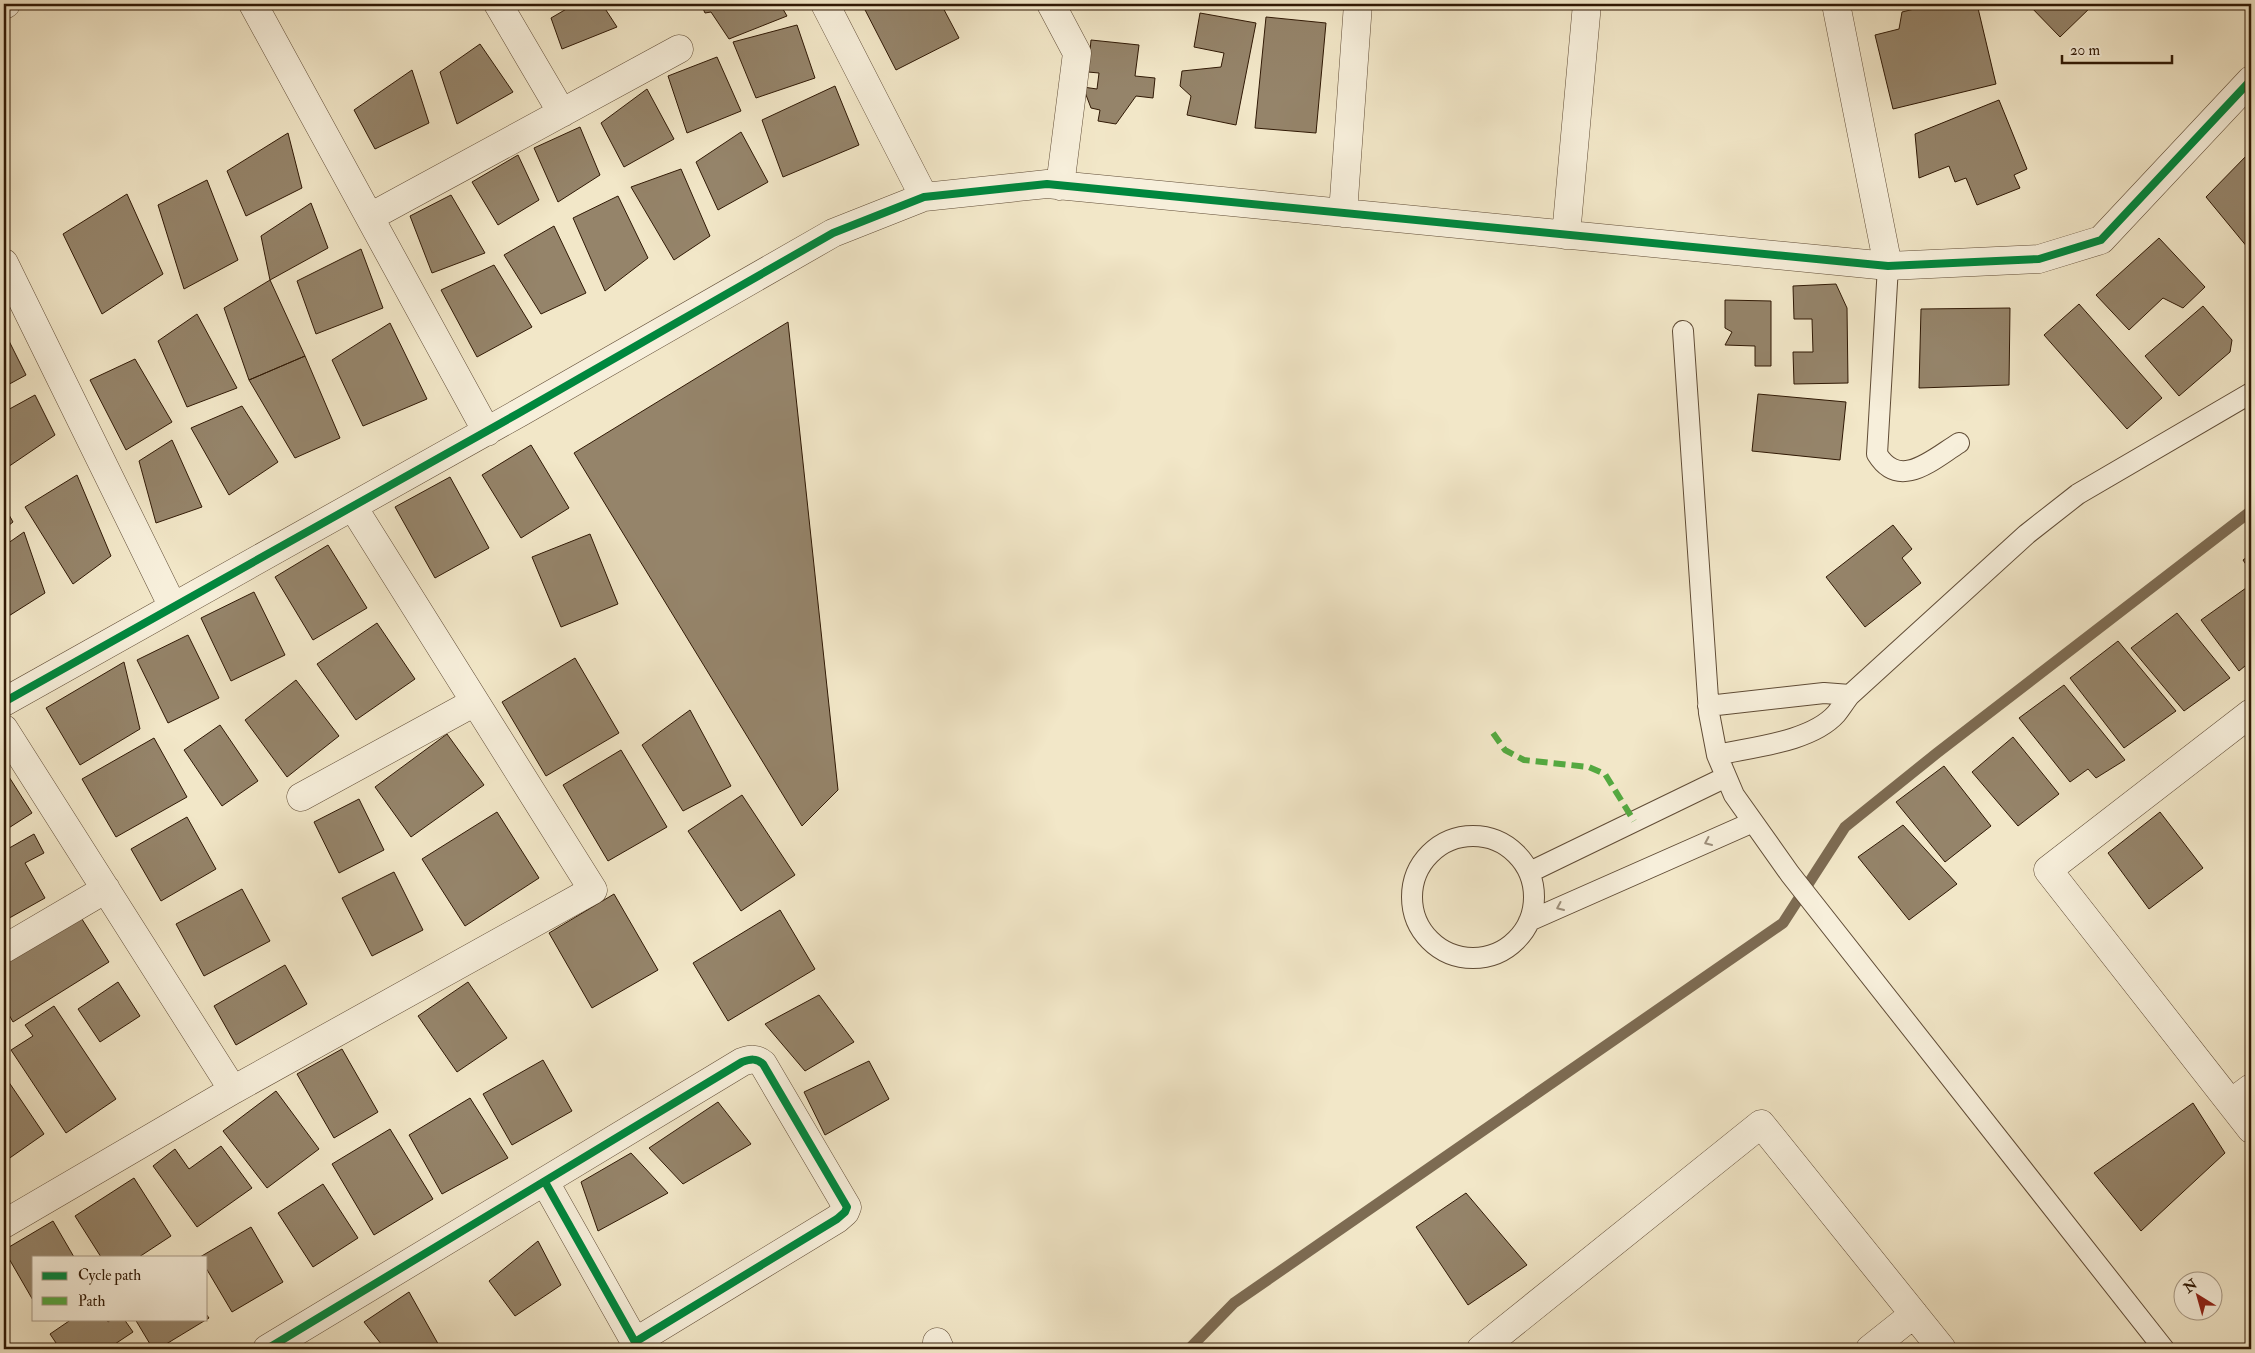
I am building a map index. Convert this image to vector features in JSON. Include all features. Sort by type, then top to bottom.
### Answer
[{"type":"street","points":[[253,4],[487,432]]},
{"type":"street","points":[[498,4],[562,113]]},
{"type":"street","points":[[825,4],[924,197]]},
{"type":"street","points":[[1051,4],[1078,53],[1060,186]]},
{"type":"street","points":[[1343,213],[1358,4]]},
{"type":"street","points":[[1566,235],[1587,4]]},
{"type":"street","points":[[1836,4],[1888,266]]},
{"type":"street","points":[[370,217],[680,50]]},
{"type":"street","points":[[4,702],[487,432],[833,233],[924,197],[1047,184],[1888,266],[2039,259],[2100,240],[2251,80]]},
{"type":"street","points":[[4,263],[173,607]]},
{"type":"street","points":[[4,1224],[233,1090],[593,890],[353,507]]},
{"type":"street","points":[[300,797],[475,702]]},
{"type":"street","points":[[2250,718],[2048,870],[2241,1096],[2251,1129]]},
{"type":"street","points":[[4,729],[233,1090]]},
{"type":"street","points":[[4,949],[106,889]]},
{"type":"street","points":[[267,1349],[742,1062],[758,1059],[763,1064],[846,1207],[845,1212],[837,1219],[635,1342],[545,1182]]},
{"type":"street","points":[[1481,1349],[1761,1124],[1942,1349]]},
{"type":"street","points":[[1870,1349],[1914,1314]]},
{"type":"lane","points":[[1888,266],[1878,454],[1884,465],[1895,471],[1909,472],[1923,466],[1959,443]]},
{"type":"lane","points":[[1683,331],[1708,706],[1717,755],[1734,795],[1790,874],[2164,1349]]},
{"type":"lane","points":[[1717,755],[1798,737],[1826,722],[1836,714],[1850,695],[2026,534],[2078,494],[2251,393]]},
{"type":"lane","points":[[1708,706],[1824,693],[1850,695]]},
{"type":"lane","points":[[1530,872],[1726,776]]},
{"type":"lane","points":[[1529,921],[1753,822]]},
{"type":"lane","points":[[1479,836],[1496,840],[1511,848],[1530,872],[1535,894],[1533,911],[1516,941],[1501,951],[1485,957],[1468,958],[1450,954],[1435,945],[1419,925],[1412,900],[1414,883],[1420,866],[1431,853],[1445,842],[1462,837],[1479,836]]},
{"type":"building","points":[[575,4],[602,4],[617,27],[562,49],[551,18]]},
{"type":"building","points":[[701,4],[780,4],[787,16],[729,39],[711,12],[705,13]]},
{"type":"building","points":[[862,4],[941,4],[959,38],[896,70]]},
{"type":"building","points":[[1935,4],[1977,4],[1996,84],[1893,109],[1875,35],[1899,29],[1902,12]]},
{"type":"building","points":[[2028,4],[2094,4],[2060,37]]},
{"type":"building","points":[[1200,13],[1256,23],[1236,125],[1187,115],[1191,96],[1180,86],[1182,71],[1221,67],[1224,53],[1194,47]]},
{"type":"building","points":[[1266,17],[1326,23],[1316,133],[1255,128]]},
{"type":"building","points":[[797,25],[815,78],[756,98],[733,42]]},
{"type":"building","points":[[1091,40],[1139,45],[1135,76],[1155,78],[1153,98],[1136,96],[1116,124],[1098,121],[1100,110],[1091,108],[1083,87],[1097,89],[1099,73],[1088,72]]},
{"type":"building","points":[[480,44],[513,92],[457,124],[440,72]]},
{"type":"building","points":[[717,57],[741,111],[687,133],[668,76]]},
{"type":"building","points":[[412,70],[429,123],[375,149],[354,110]]},
{"type":"building","points":[[835,86],[859,145],[783,177],[762,120]]},
{"type":"building","points":[[647,89],[674,139],[624,167],[601,123]]},
{"type":"building","points":[[1999,100],[2027,169],[2014,175],[2020,188],[1977,205],[1966,178],[1955,182],[1949,166],[1919,178],[1915,134]]},
{"type":"building","points":[[580,127],[600,175],[558,202],[534,148]]},
{"type":"building","points":[[741,132],[768,182],[718,210],[696,162]]},
{"type":"building","points":[[288,133],[302,188],[246,216],[227,171]]},
{"type":"building","points":[[2251,151],[2251,245],[2248,248],[2206,197]]},
{"type":"building","points":[[518,155],[539,200],[498,225],[472,182]]},
{"type":"building","points":[[681,169],[710,236],[674,260],[631,187]]},
{"type":"building","points":[[207,180],[238,260],[184,289],[158,205]]},
{"type":"building","points":[[127,194],[163,274],[102,314],[63,234]]},
{"type":"building","points":[[451,195],[485,253],[432,273],[410,216]]},
{"type":"building","points":[[618,196],[648,258],[605,291],[573,218]]},
{"type":"building","points":[[311,203],[328,248],[270,280],[261,236]]},
{"type":"building","points":[[554,226],[586,293],[541,314],[504,255]]},
{"type":"building","points":[[2159,238],[2205,287],[2183,308],[2163,298],[2129,330],[2096,295]]},
{"type":"building","points":[[361,249],[383,308],[316,334],[297,281]]},
{"type":"building","points":[[494,265],[532,327],[477,357],[441,290]]},
{"type":"building","points":[[270,280],[305,356],[249,380],[224,308]]},
{"type":"building","points":[[1836,284],[1847,308],[1848,383],[1794,384],[1793,352],[1813,352],[1812,319],[1794,319],[1793,286]]},
{"type":"building","points":[[1725,300],[1771,301],[1771,366],[1755,366],[1755,346],[1725,345],[1732,332],[1725,328]]},
{"type":"building","points":[[2079,304],[2162,398],[2127,429],[2044,335]]},
{"type":"building","points":[[2203,306],[2232,340],[2230,352],[2179,396],[2145,356]]},
{"type":"building","points":[[2010,308],[2009,385],[1919,388],[1921,309]]},
{"type":"building","points":[[197,314],[237,388],[187,407],[158,341]]},
{"type":"building","points":[[788,322],[838,790],[802,826],[574,453]]},
{"type":"building","points":[[390,323],[427,399],[363,426],[332,360]]},
{"type":"building","points":[[4,331],[26,375],[4,387]]},
{"type":"building","points":[[305,356],[340,438],[295,458],[249,380]]},
{"type":"building","points":[[135,359],[172,422],[126,450],[90,380]]},
{"type":"building","points":[[1758,394],[1846,402],[1840,460],[1752,451]]},
{"type":"building","points":[[35,395],[55,435],[5,469],[4,412]]},
{"type":"building","points":[[242,406],[278,462],[229,495],[191,428]]},
{"type":"building","points":[[172,440],[202,507],[156,523],[139,461]]},
{"type":"building","points":[[531,445],[569,508],[521,538],[482,475]]},
{"type":"building","points":[[77,475],[111,556],[73,584],[25,507]]},
{"type":"building","points":[[450,477],[489,548],[435,578],[395,507]]},
{"type":"building","points":[[4,506],[13,522],[4,529]]},
{"type":"building","points":[[1893,525],[1912,549],[1902,558],[1921,583],[1865,627],[1826,577]]},
{"type":"building","points":[[24,532],[45,593],[4,619],[4,546]]},
{"type":"building","points":[[590,534],[618,604],[561,627],[532,557]]},
{"type":"building","points":[[328,545],[367,608],[313,640],[275,577]]},
{"type":"building","points":[[2251,554],[2251,572],[2243,560]]},
{"type":"building","points":[[2246,588],[2251,594],[2251,661],[2239,671],[2201,620]]},
{"type":"building","points":[[254,592],[285,655],[231,681],[201,618]]},
{"type":"building","points":[[2177,613],[2230,678],[2184,711],[2131,648]]},
{"type":"building","points":[[377,623],[415,679],[356,720],[317,664]]},
{"type":"building","points":[[188,635],[219,698],[168,723],[137,660]]},
{"type":"building","points":[[2118,641],[2176,711],[2124,748],[2070,678]]},
{"type":"building","points":[[575,658],[619,733],[546,776],[502,702]]},
{"type":"building","points":[[124,662],[140,729],[80,765],[46,708]]},
{"type":"building","points":[[296,680],[339,736],[287,777],[245,720]]},
{"type":"building","points":[[2064,685],[2125,760],[2096,778],[2088,769],[2070,782],[2019,718]]},
{"type":"building","points":[[690,710],[731,786],[683,811],[642,745]]},
{"type":"building","points":[[220,725],[258,781],[222,806],[184,750]]},
{"type":"building","points":[[447,734],[484,785],[411,837],[375,787]]},
{"type":"building","points":[[2013,737],[2059,794],[2018,826],[1972,772]]},
{"type":"building","points":[[154,738],[187,797],[116,837],[82,779]]},
{"type":"building","points":[[621,750],[667,827],[608,861],[563,785]]},
{"type":"building","points":[[1944,766],[1991,826],[1945,862],[1896,802]]},
{"type":"building","points":[[4,769],[32,813],[4,831]]},
{"type":"building","points":[[742,795],[795,875],[741,911],[688,831]]},
{"type":"building","points":[[359,799],[384,850],[339,873],[314,822]]},
{"type":"building","points":[[497,812],[539,878],[465,926],[422,859]]},
{"type":"building","points":[[2160,812],[2203,868],[2149,909],[2108,853]]},
{"type":"building","points":[[187,817],[216,869],[161,901],[131,849]]},
{"type":"building","points":[[1903,825],[1957,884],[1909,920],[1858,857]]},
{"type":"building","points":[[34,834],[44,853],[25,863],[45,898],[4,921],[4,851]]},
{"type":"building","points":[[394,872],[423,930],[372,956],[342,898]]},
{"type":"building","points":[[242,889],[270,941],[204,976],[176,924]]},
{"type":"building","points":[[614,894],[658,970],[592,1008],[549,933]]},
{"type":"building","points":[[780,910],[815,969],[728,1021],[693,963]]},
{"type":"building","points":[[80,916],[109,962],[13,1022],[4,1006],[4,963]]},
{"type":"building","points":[[285,965],[307,1004],[236,1045],[214,1006]]},
{"type":"building","points":[[118,982],[140,1016],[100,1042],[78,1009]]},
{"type":"building","points":[[468,982],[507,1038],[457,1072],[418,1016]]},
{"type":"building","points":[[819,995],[854,1042],[805,1071],[765,1024]]},
{"type":"building","points":[[54,1006],[116,1099],[66,1133],[11,1050],[33,1036],[25,1025]]},
{"type":"building","points":[[342,1049],[378,1112],[334,1138],[297,1074]]},
{"type":"building","points":[[543,1060],[572,1111],[512,1145],[483,1094]]},
{"type":"building","points":[[869,1061],[889,1099],[825,1135],[804,1092]]},
{"type":"building","points":[[4,1075],[44,1134],[4,1162]]},
{"type":"building","points":[[276,1091],[319,1149],[267,1188],[223,1131]]},
{"type":"building","points":[[470,1098],[508,1158],[442,1194],[409,1135]]},
{"type":"building","points":[[718,1102],[751,1144],[683,1184],[649,1148]]},
{"type":"building","points":[[2193,1103],[2225,1153],[2141,1231],[2094,1173]]},
{"type":"building","points":[[390,1129],[433,1199],[374,1235],[332,1164]]},
{"type":"building","points":[[221,1146],[252,1188],[197,1227],[153,1166],[175,1149],[189,1169]]},
{"type":"building","points":[[631,1153],[668,1193],[598,1231],[581,1182]]},
{"type":"building","points":[[134,1178],[171,1236],[141,1256],[100,1256],[75,1216]]},
{"type":"building","points":[[323,1184],[358,1238],[313,1267],[278,1213]]},
{"type":"building","points":[[1466,1193],[1527,1265],[1468,1305],[1416,1227]]},
{"type":"building","points":[[53,1221],[73,1256],[32,1256],[32,1299],[4,1250]]},
{"type":"building","points":[[251,1227],[283,1282],[232,1312],[208,1271],[208,1256],[202,1256]]},
{"type":"building","points":[[538,1241],[561,1285],[515,1316],[489,1281]]},
{"type":"building","points":[[409,1292],[441,1349],[385,1349],[364,1322]]},
{"type":"building","points":[[71,1320],[107,1320],[108,1322],[111,1320],[125,1320],[133,1332],[115,1344],[118,1349],[60,1349],[50,1334]]},
{"type":"building","points":[[136,1320],[206,1320],[158,1349],[153,1349]]},
{"type":"waterway","points":[[1189,1349],[1234,1303],[1783,923],[1845,827],[1937,753],[2251,511]]},
{"type":"marked path","points":[[1493,733],[1505,750],[1524,760],[1589,767],[1605,774],[1634,821]]},
{"type":"cycle path","points":[[4,702],[519,413],[833,233],[924,197],[1047,184],[1888,266],[2039,259],[2101,240],[2251,80]]},
{"type":"cycle path","points":[[267,1349],[748,1060],[756,1060],[763,1064],[847,1207],[845,1212],[837,1219],[635,1342],[545,1182]]}]
